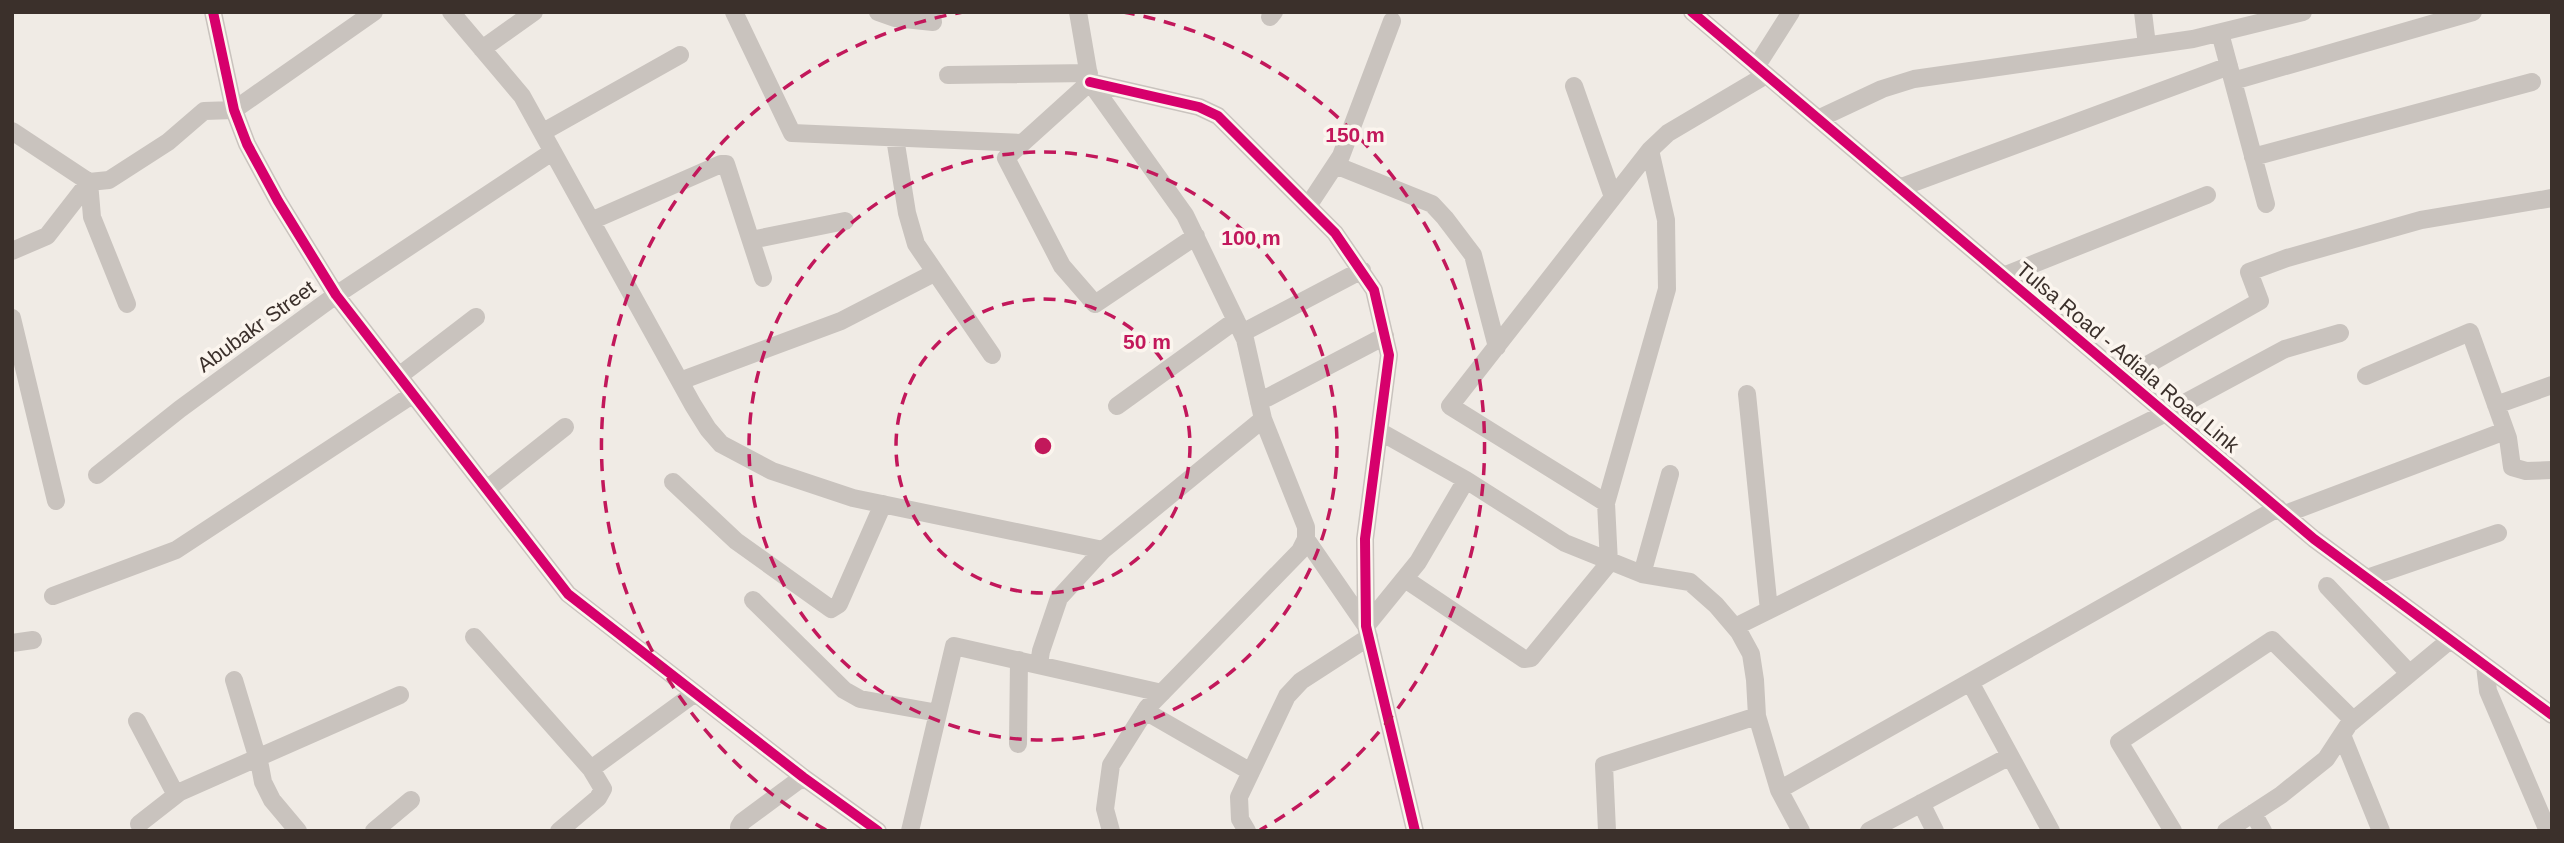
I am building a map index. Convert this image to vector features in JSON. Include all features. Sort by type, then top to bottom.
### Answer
[{"type":"street","points":[[213,12],[234,110],[247,145],[336,295],[568,594],[875,830]]},
{"type":"street","points":[[12,131],[89,182],[109,180],[168,142],[204,111],[234,110],[374,12]]},
{"type":"street","points":[[451,12],[522,96],[680,381],[708,429],[722,444],[772,471],[853,498],[1103,550]]},
{"type":"street","points":[[482,49],[534,12]]},
{"type":"street","points":[[734,12],[792,133],[1022,143]]},
{"type":"street","points":[[878,12],[895,18],[933,22],[931,12]]},
{"type":"street","points":[[1078,12],[1090,78],[1185,215],[1239,326],[1261,410],[1306,527],[1306,539],[1300,551],[1145,711],[1111,765],[1105,809],[1111,831]]},
{"type":"street","name":"Tulsa Road - Adiala Road Link","points":[[1692,12],[2281,511],[2552,715]]},
{"type":"street","points":[[1606,503],[1450,407],[1650,150],[1668,133],[1761,71],[1791,12]]},
{"type":"street","points":[[2143,12],[2147,46]]},
{"type":"street","points":[[1818,119],[1882,89],[1914,79],[2147,46],[2220,33],[2246,19],[2303,12]]},
{"type":"street","points":[[1899,188],[2231,73],[2473,12]]},
{"type":"street","points":[[1308,206],[1341,156],[1392,22]]},
{"type":"street","points":[[2220,33],[2266,204]]},
{"type":"street","points":[[543,132],[680,55]]},
{"type":"street","points":[[948,75],[1090,78],[1199,107],[1218,116],[1335,233],[1362,270],[1374,290],[1389,355],[1365,539],[1368,631],[1415,831]]},
{"type":"street","points":[[1090,78],[1006,158],[1062,266],[1095,304],[1196,236]]},
{"type":"street","points":[[2253,157],[2532,82]]},
{"type":"street","points":[[1574,86],[1613,197]]},
{"type":"street","points":[[895,138],[907,213],[916,244],[992,355]]},
{"type":"street","points":[[1405,579],[1524,659],[1531,658],[1609,563],[1606,503],[1667,289],[1666,220],[1650,150]]},
{"type":"street","name":"Abubakr Street","points":[[97,475],[180,409],[336,295],[552,152]]},
{"type":"street","points":[[592,221],[721,164],[728,168],[763,278]]},
{"type":"street","points":[[1335,165],[1432,204],[1446,218],[1473,255],[1497,347]]},
{"type":"street","points":[[12,251],[47,236],[89,182]]},
{"type":"street","points":[[89,182],[92,217],[127,304]]},
{"type":"street","points":[[2003,276],[2207,195]]},
{"type":"street","points":[[2124,378],[2260,301],[2249,272],[2287,258],[2421,220],[2552,198]]},
{"type":"street","points":[[751,240],[845,221]]},
{"type":"street","points":[[1117,406],[1239,326],[1362,270]]},
{"type":"street","points":[[680,381],[841,321],[934,273]]},
{"type":"street","points":[[399,376],[476,317]]},
{"type":"street","points":[[12,318],[56,500]]},
{"type":"street","points":[[2366,376],[2470,332],[2505,431],[2512,467],[2526,471],[2552,470]]},
{"type":"street","points":[[1735,627],[2166,414],[2286,349],[2340,333]]},
{"type":"street","points":[[1039,664],[1059,598],[1103,550],[1261,410],[1385,336]]},
{"type":"street","points":[[2496,405],[2552,385]]},
{"type":"street","points":[[1747,394],[1769,610]]},
{"type":"street","points":[[52,596],[176,550],[412,395]]},
{"type":"street","points":[[487,489],[565,427]]},
{"type":"street","points":[[1379,431],[1466,480],[1565,543],[1609,563],[1642,574],[1690,582],[1716,604],[1735,627],[1751,654],[1757,716],[1779,790],[1801,831]]},
{"type":"street","points":[[1779,790],[2281,511],[2505,431]]},
{"type":"street","points":[[1642,574],[1670,474]]},
{"type":"street","points":[[1247,831],[1240,819],[1239,797],[1287,696],[1301,681],[1368,631],[1418,562],[1466,480]]},
{"type":"street","points":[[673,482],[736,541],[831,609],[839,604],[883,504]]},
{"type":"street","points":[[2367,578],[2498,533]]},
{"type":"street","points":[[1306,539],[1368,631]]},
{"type":"street","points":[[2327,586],[2409,673]]},
{"type":"street","points":[[753,600],[844,690],[860,699],[938,713]]},
{"type":"street","points":[[474,637],[592,769],[603,789],[598,798],[559,831]]},
{"type":"street","points":[[12,643],[33,640]]},
{"type":"street","points":[[2173,831],[2119,742],[2272,640],[2353,720]]},
{"type":"street","points":[[2226,831],[2281,795],[2326,759],[2353,720],[2450,640]]},
{"type":"street","points":[[909,831],[954,646],[1162,693]]},
{"type":"street","points":[[1018,744],[1019,660]]},
{"type":"street","points":[[2485,666],[2488,691],[2549,831]]},
{"type":"street","points":[[234,680],[263,782],[272,800],[298,831]]},
{"type":"street","points":[[1970,682],[2051,831]]},
{"type":"street","points":[[592,769],[695,693]]},
{"type":"street","points":[[139,824],[176,795],[400,695]]},
{"type":"street","points":[[1145,711],[1251,772]]},
{"type":"street","points":[[1607,831],[1604,765],[1757,716]]},
{"type":"street","points":[[138,721],[176,795]]},
{"type":"street","points":[[2342,736],[2381,831]]},
{"type":"street","points":[[1869,831],[2010,756]]},
{"type":"street","points":[[740,831],[742,822],[803,777]]},
{"type":"street","points":[[374,831],[411,800]]},
{"type":"street","points":[[1921,803],[1935,831]]},
{"type":"street","points":[[2253,813],[2263,831]]},
{"type":"cycle path","points":[[213,12],[234,110],[247,144],[278,201],[336,295],[568,594],[803,777],[878,831]]},
{"type":"cycle path","points":[[1692,12],[2314,539],[2552,715]]},
{"type":"cycle path","points":[[1090,82],[1199,107],[1218,116],[1335,233],[1374,290],[1389,355],[1365,539],[1366,626],[1415,831]]}]
